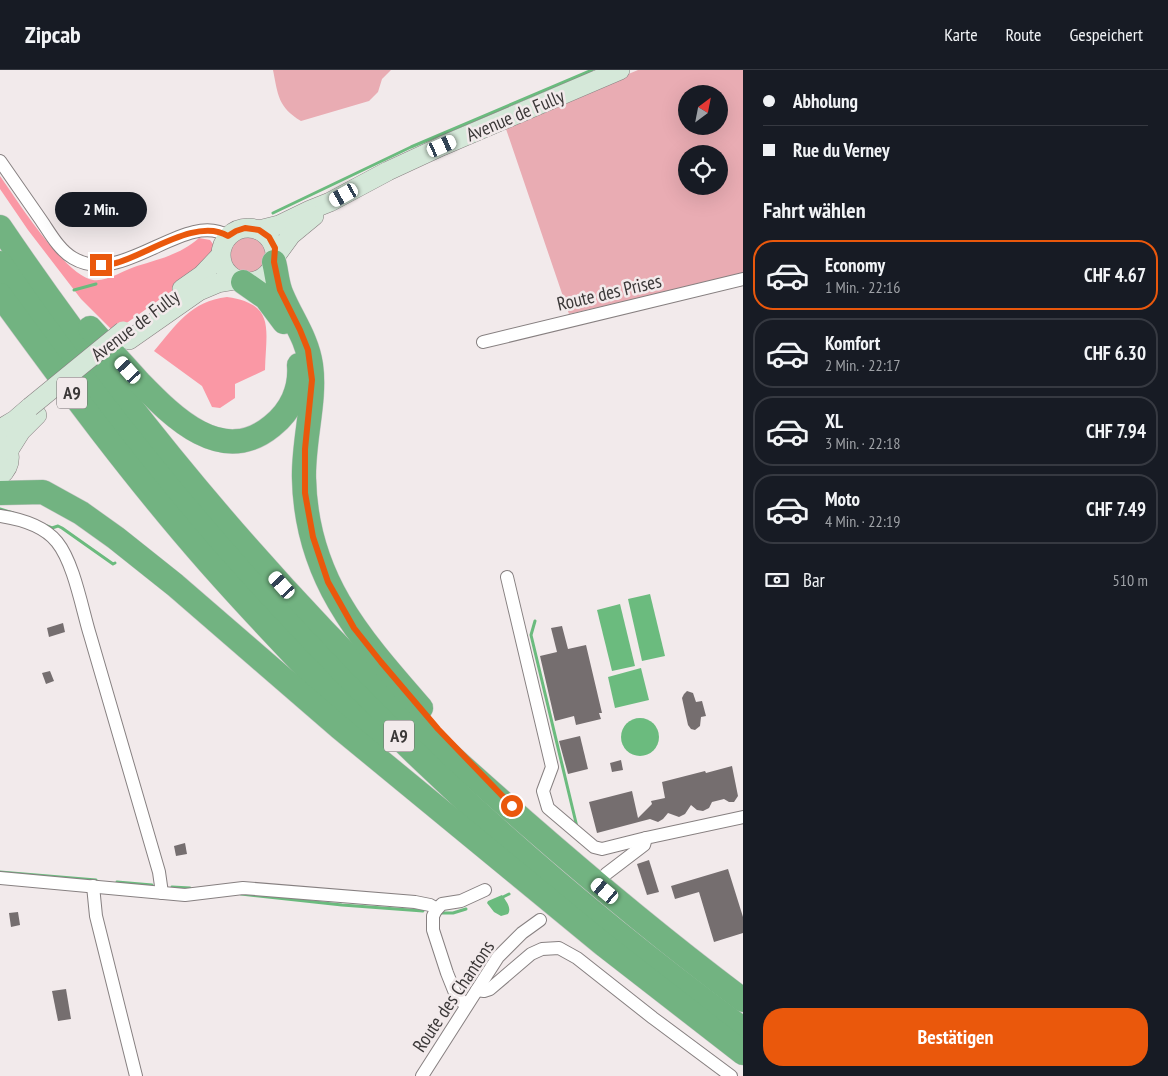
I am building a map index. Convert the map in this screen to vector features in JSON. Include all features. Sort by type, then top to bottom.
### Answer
[{"type":"highway","points":[[0,213],[70,303],[158,402],[172,415],[195,431],[220,440],[245,439],[268,429],[282,417],[289,407],[298,384],[298,357],[286,325],[266,298],[240,281]]},
{"type":"highway","points":[[0,226],[42,288],[186,474],[282,585],[341,648],[406,714],[561,854],[647,926],[743,1000]]},
{"type":"highway","points":[[275,259],[282,295],[306,343],[311,364],[312,388],[305,449],[305,493],[313,537],[328,582],[354,628],[395,679],[469,762],[561,854]]},
{"type":"highway","name":"A9","points":[[0,262],[70,360],[173,491],[258,590],[340,677],[430,766],[547,872],[653,960],[743,1029]]},
{"type":"highway","name":"A9","points":[[0,295],[60,377],[133,471],[210,563],[278,639],[387,750],[480,836],[604,945],[743,1053]]},
{"type":"highway","points":[[0,477],[25,484],[43,492],[81,513],[150,565],[339,727],[604,945]]},
{"type":"highway","points":[[0,493],[43,492]]},
{"type":"main road","name":"Avenue de Fully","points":[[259,230],[279,225],[330,202],[442,146],[620,70]]},
{"type":"main road","name":"Avenue de Fully","points":[[275,259],[291,235],[330,202]]},
{"type":"main road","points":[[245,228],[259,230],[271,241],[275,248],[275,259],[269,273],[263,278],[255,282],[240,281],[225,270],[220,256],[222,245],[228,236],[236,231],[245,228]]},
{"type":"main road","name":"Avenue de Fully","points":[[0,429],[33,411],[197,279],[220,256]]},
{"type":"main road","name":"Avenue de Fully","points":[[126,336],[199,291],[218,283],[240,281]]},
{"type":"main road","name":"Avenue de Fully","points":[[4,444],[21,431],[33,411]]},
{"type":"main road","points":[[0,477],[9,464],[4,444]]},
{"type":"street","points":[[0,161],[57,242],[71,257],[86,264],[117,263],[176,239],[200,232],[216,231],[228,236]]},
{"type":"street","name":"Route des Prises","points":[[483,342],[743,279]]},
{"type":"street","points":[[0,516],[20,520],[44,530],[59,544],[66,558],[159,872],[162,893]]},
{"type":"street","points":[[507,577],[552,767],[543,791],[548,808],[594,847],[602,849],[743,817]]},
{"type":"street","points":[[606,874],[644,845],[646,838]]},
{"type":"street","points":[[0,878],[162,893],[193,894],[243,888],[415,902],[430,905],[437,909]]},
{"type":"street","points":[[93,886],[96,916],[136,1076]]},
{"type":"street","points":[[466,1006],[457,997],[452,988],[437,944],[432,920],[437,909],[442,904],[461,901],[485,890]]},
{"type":"street","name":"Route des Chantons","points":[[422,1076],[488,972],[503,952],[522,933],[540,920]]},
{"type":"street","points":[[477,990],[484,991],[490,989],[531,954],[548,947],[559,948],[577,958],[731,1076]]},
{"type":"shaded area","points":[[273,70],[391,70],[382,79],[378,92],[369,101],[301,121],[288,111],[280,100]]},
{"type":"shaded area","points":[[638,70],[743,70],[743,274],[569,314],[506,129],[507,125]]},
{"type":"shaded area","points":[[0,176],[42,236],[56,252],[82,275],[93,280],[110,278],[170,255],[192,244],[199,238],[210,240],[216,248],[187,280],[114,332],[81,299],[28,230],[0,189]]},
{"type":"shaded area","points":[[248,234],[263,240],[269,255],[263,270],[248,276],[233,270],[227,255],[233,240]]},
{"type":"shaded area","points":[[227,297],[243,300],[261,312],[265,321],[266,331],[265,370],[235,384],[235,398],[220,408],[212,407],[202,386],[154,351],[177,324],[194,309],[214,299]]},
{"type":"shaded area","points":[[650,594],[665,656],[642,661],[628,599]]},
{"type":"shaded area","points":[[620,604],[635,666],[612,671],[597,610]]},
{"type":"shaded area","points":[[641,668],[649,700],[615,708],[608,677]]},
{"type":"shaded area","points":[[640,718],[653,724],[659,737],[653,750],[640,756],[627,750],[621,737],[627,724]]},
{"type":"shaded area","points":[[502,895],[508,904],[509,912],[501,916],[494,912],[487,903]]},
{"type":"building","points":[[63,623],[65,632],[49,637],[47,628]]},
{"type":"building","points":[[562,626],[568,649],[586,645],[602,713],[599,713],[601,719],[576,725],[574,716],[555,721],[540,656],[557,652],[551,628]]},
{"type":"building","points":[[50,671],[54,681],[46,684],[42,673]]},
{"type":"building","points":[[687,691],[693,693],[696,702],[702,701],[706,716],[701,717],[700,726],[695,730],[691,729],[688,725],[682,698]]},
{"type":"building","points":[[580,736],[588,769],[568,774],[559,741]]},
{"type":"building","points":[[621,760],[623,770],[612,772],[610,763]]},
{"type":"building","points":[[732,766],[738,796],[734,802],[724,799],[712,802],[709,808],[703,811],[697,810],[691,805],[685,814],[679,817],[668,813],[658,822],[650,819],[597,833],[589,802],[632,791],[638,818],[652,804],[651,801],[665,798],[662,782]]},
{"type":"building","points":[[185,843],[187,854],[176,856],[174,846]]},
{"type":"building","points":[[649,860],[659,892],[647,895],[637,864]]},
{"type":"building","points":[[728,869],[743,917],[743,933],[714,942],[699,892],[675,899],[671,886]]},
{"type":"building","points":[[18,912],[20,925],[11,927],[9,913]]},
{"type":"building","points":[[66,989],[71,1019],[58,1021],[52,991]]},
{"type":"waterway","points":[[273,213],[411,147],[592,70]]},
{"type":"waterway","points":[[74,290],[96,284]]},
{"type":"waterway","points":[[0,509],[13,513]]},
{"type":"waterway","points":[[47,526],[62,528],[113,564],[115,563]]},
{"type":"waterway","points":[[535,621],[531,635],[577,827]]},
{"type":"waterway","points":[[0,872],[96,880]]},
{"type":"waterway","points":[[117,882],[152,885]]},
{"type":"waterway","points":[[172,887],[190,888]]},
{"type":"waterway","points":[[241,894],[342,905],[423,911]]},
{"type":"waterway","points":[[503,897],[509,894]]},
{"type":"waterway","points":[[441,913],[453,913],[466,909]]},
{"type":"route","points":[[101,265],[117,263],[176,239],[200,232],[216,231],[228,236],[240,229],[255,228],[269,237],[275,248],[274,262],[280,290],[306,343],[311,364],[312,388],[305,449],[304,478],[309,522],[322,568],[340,604],[361,638],[438,729],[512,806]]}]
